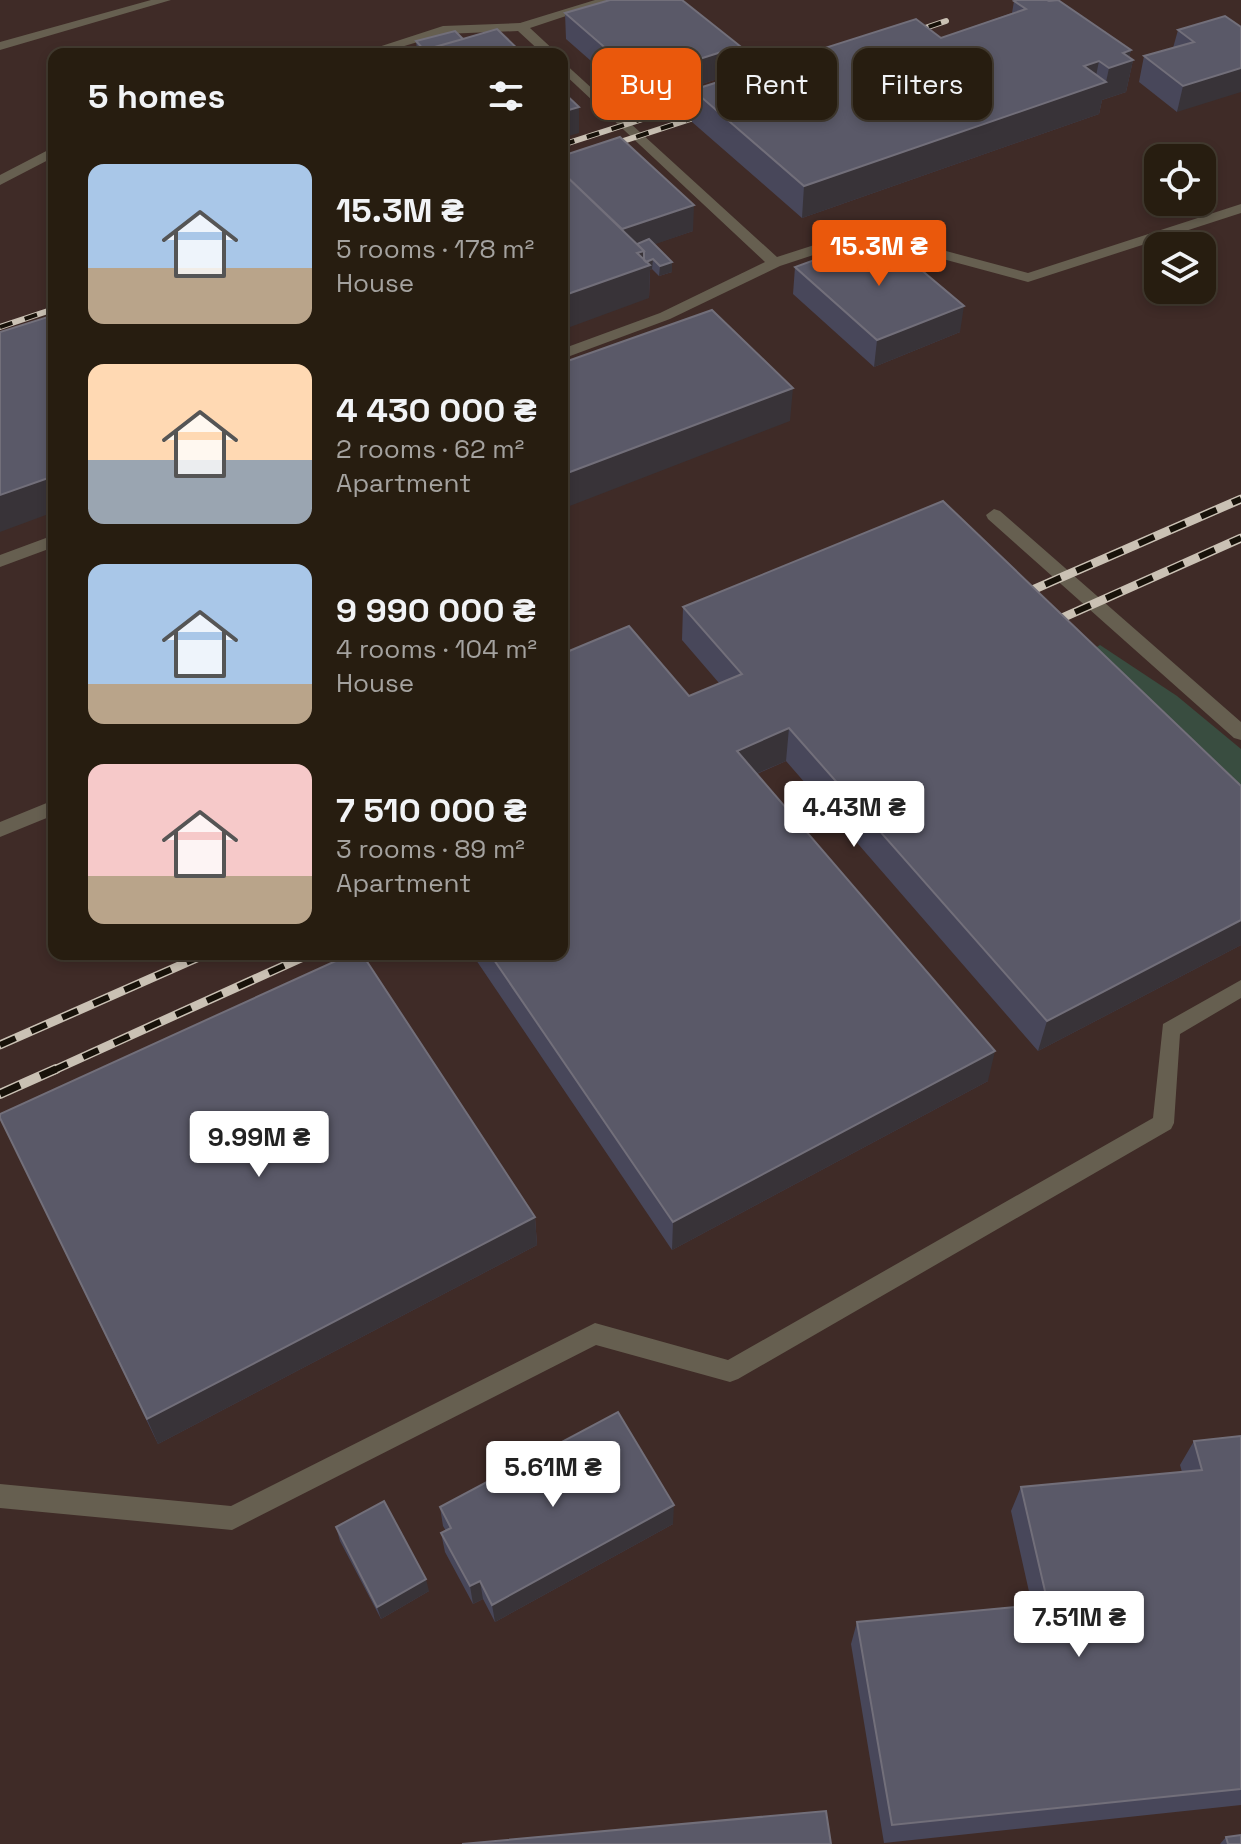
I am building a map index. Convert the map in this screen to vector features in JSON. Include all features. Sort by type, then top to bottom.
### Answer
[{"type":"lane","points":[[0,46],[165,0]]},
{"type":"lane","points":[[384,48],[443,30],[521,27],[608,0]]},
{"type":"lane","points":[[521,27],[544,48]]},
{"type":"lane","points":[[568,71],[775,263]]},
{"type":"lane","points":[[0,181],[48,154]]},
{"type":"lane","points":[[568,352],[665,316],[775,263],[864,233],[1028,278],[1241,208]]},
{"type":"lane","points":[[994,515],[1241,733]]},
{"type":"lane","points":[[0,561],[48,543]]},
{"type":"lane","points":[[0,830],[48,810]]},
{"type":"lane","points":[[0,1496],[232,1518],[595,1334],[730,1371],[1163,1123],[1170,1030],[1241,988]]},
{"type":"shaded area","points":[[0,0],[1241,0],[1241,1844],[0,1844]]},
{"type":"green space","points":[[1100,645],[1177,696],[1241,749],[1241,848],[1078,659]]},
{"type":"building","points":[[610,0],[682,0],[740,46],[717,48],[717,53],[701,58],[701,48],[605,48],[565,13]]},
{"type":"building","points":[[1058,0],[1131,50],[1123,53],[1133,60],[1109,68],[1099,61],[1084,66],[1106,82],[804,186],[728,120],[837,120],[837,48],[825,48],[916,19],[941,38],[1026,9],[1014,1]]},
{"type":"building","points":[[1225,16],[1241,27],[1241,68],[1183,86],[1144,56],[1194,42],[1178,30]]},
{"type":"building","points":[[497,29],[517,48],[432,48]]},
{"type":"building","points":[[455,31],[463,39],[431,48],[422,48],[416,41]]},
{"type":"building","points":[[717,82],[717,111],[701,97],[701,87]]},
{"type":"building","points":[[568,97],[579,107],[568,110]]},
{"type":"building","points":[[620,137],[694,205],[622,229],[568,178],[568,154]]},
{"type":"building","points":[[568,178],[644,251],[637,253],[650,265],[568,294]]},
{"type":"building","points":[[881,236],[964,306],[877,340],[795,267]]},
{"type":"building","points":[[649,239],[672,262],[660,266],[653,259],[644,260],[644,251],[637,244]]},
{"type":"building","points":[[712,310],[793,388],[568,473],[568,361]]},
{"type":"building","points":[[48,317],[48,478],[0,495],[0,332]]},
{"type":"building","points":[[943,501],[1241,786],[1241,920],[1047,1021],[789,728],[737,751],[995,1051],[673,1222],[494,960],[568,960],[568,651],[629,626],[689,696],[742,674],[683,607]]},
{"type":"building","points":[[338,960],[366,960],[535,1217],[147,1419],[0,1114]]},
{"type":"building","points":[[618,1412],[674,1505],[492,1605],[480,1581],[470,1586],[441,1533],[451,1528],[440,1507]]},
{"type":"building","points":[[1241,1436],[1241,1789],[892,1825],[857,1622],[1048,1604],[1021,1487],[1202,1470],[1194,1441]]},
{"type":"building","points":[[384,1501],[426,1579],[377,1607],[336,1527]]},
{"type":"building","points":[[826,1811],[831,1844],[462,1844]]},
{"type":"building","points":[[1241,1835],[1241,1844],[1228,1844],[1226,1837]]},
{"type":"railway","points":[[904,35],[946,21]]},
{"type":"railway","points":[[568,143],[714,96]]},
{"type":"railway","points":[[568,159],[712,112]]},
{"type":"railway","points":[[0,327],[48,311]]},
{"type":"railway","points":[[1014,598],[1241,499]]},
{"type":"railway","points":[[1044,626],[1241,538]]},
{"type":"railway","points":[[0,1045],[192,960]]},
{"type":"railway","points":[[52,1071],[297,960]]},
{"type":"railway","points":[[0,1094],[56,1069]]}]
